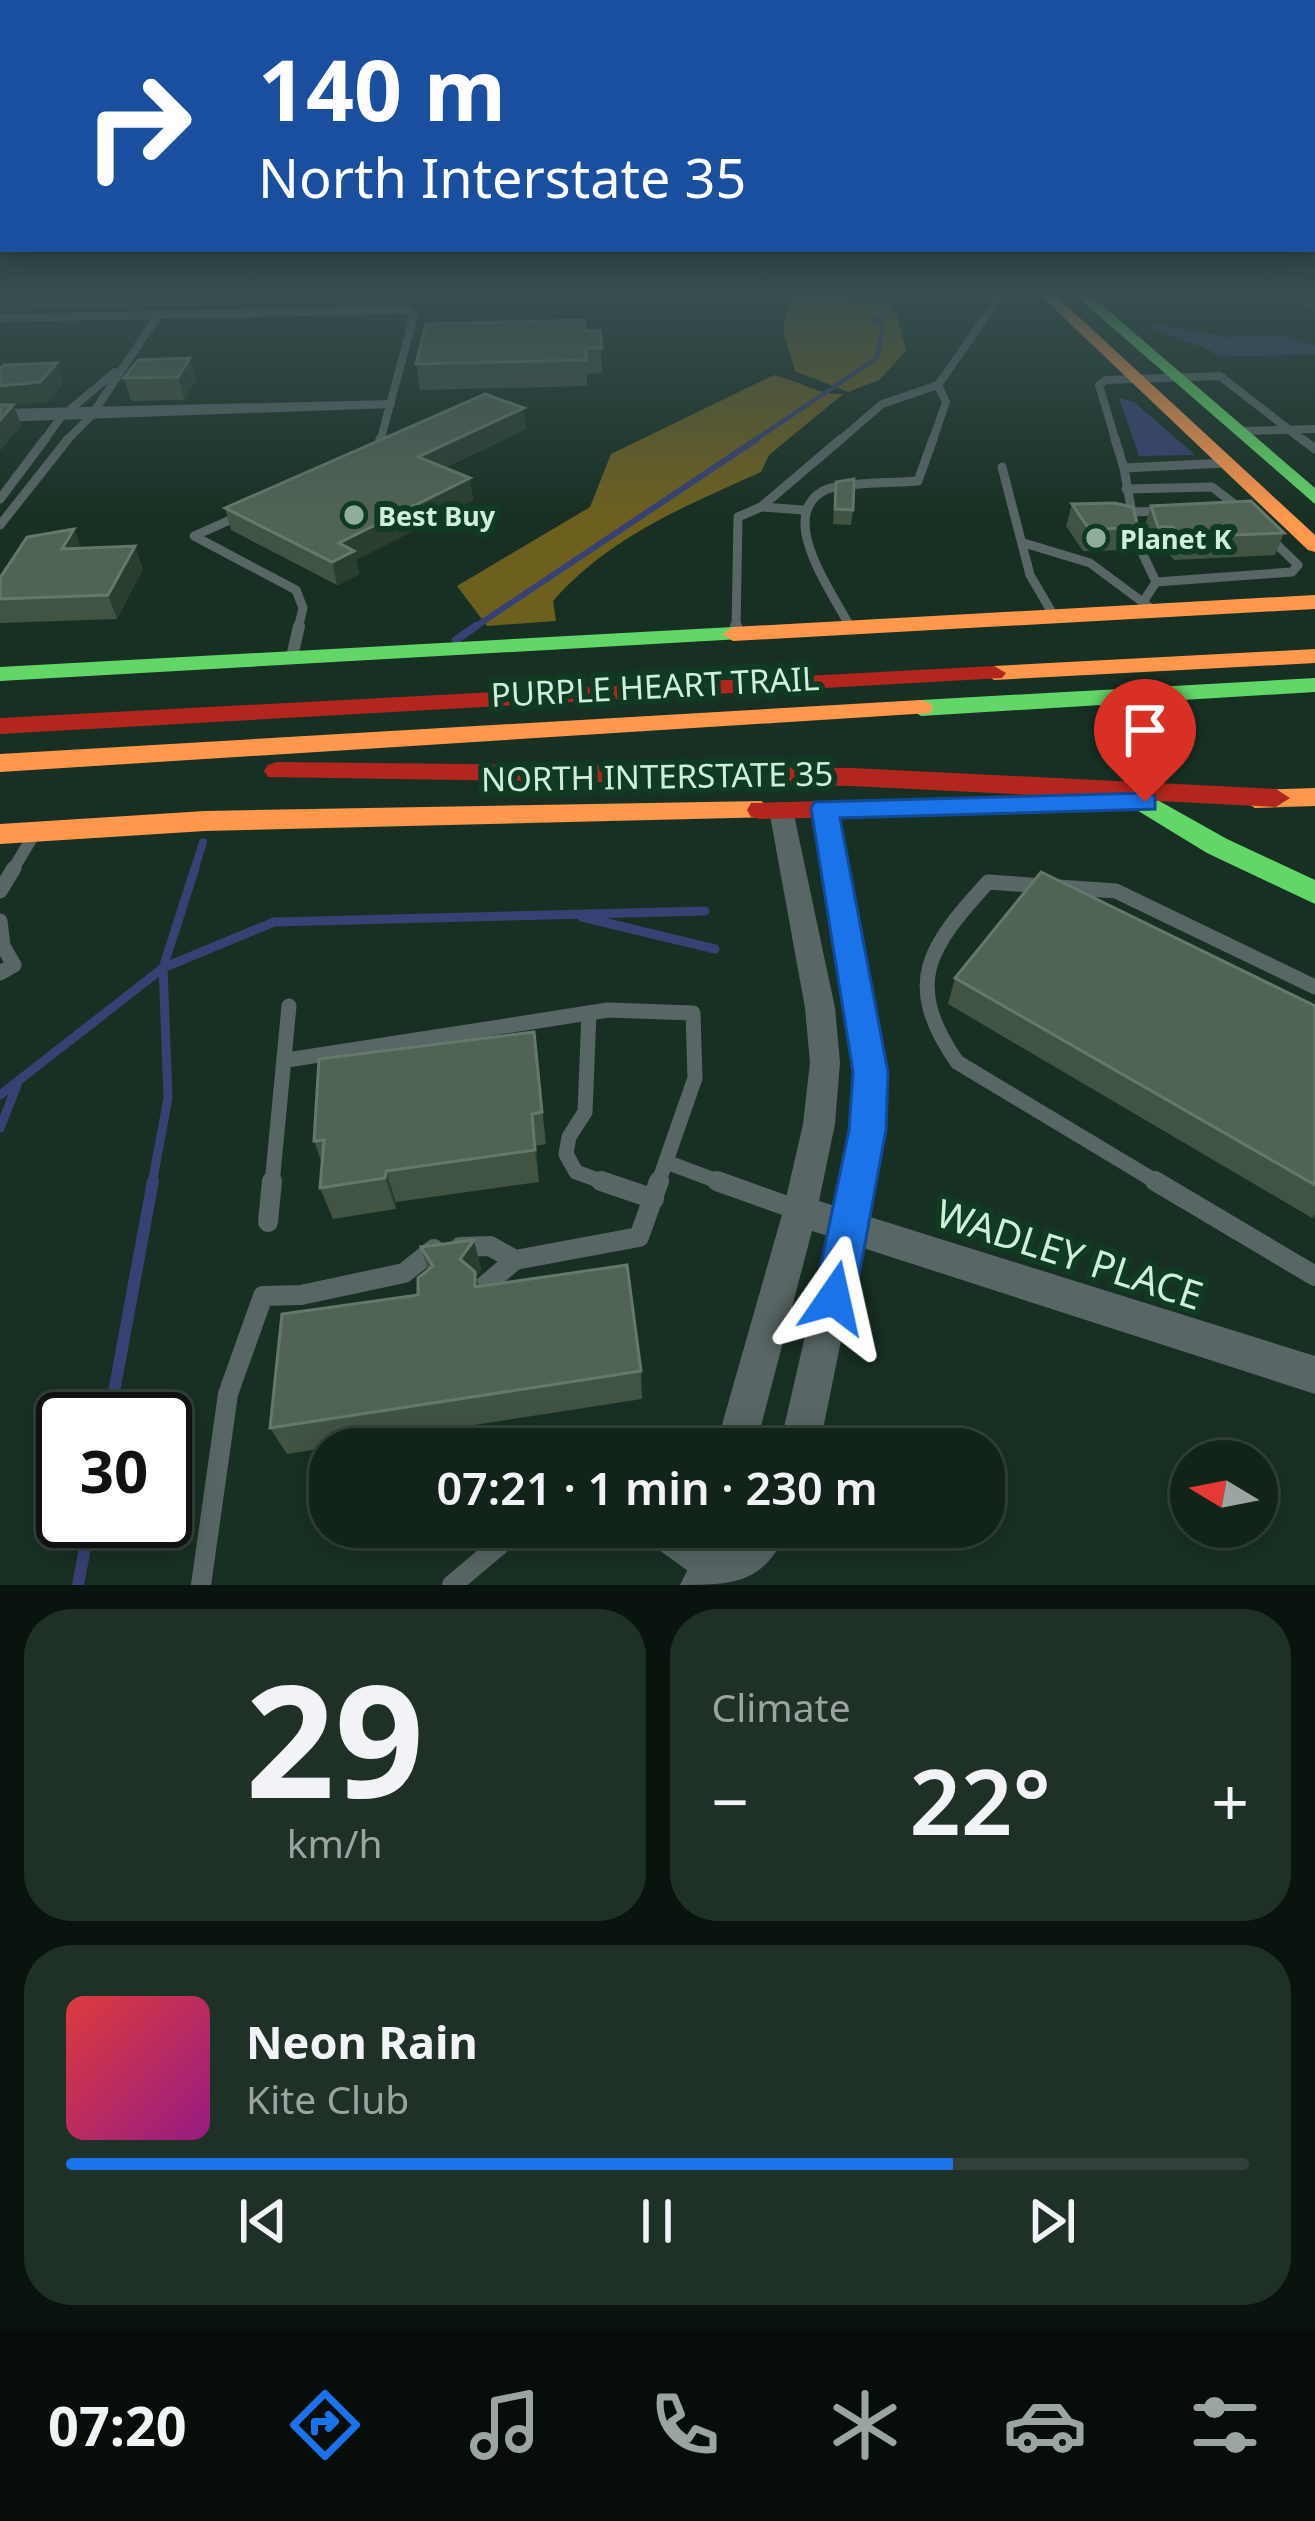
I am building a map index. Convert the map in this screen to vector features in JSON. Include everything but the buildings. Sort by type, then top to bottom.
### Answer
[{"type":"main road","points":[[1127,369],[1315,546]]},
{"type":"main road","points":[[1168,369],[1315,498]]},
{"type":"main road","points":[[0,674],[1054,616],[1151,598],[1315,601]]},
{"type":"main road","points":[[888,676],[1315,630]]},
{"type":"main road","name":"PURPLE HEART TRAIL","points":[[0,727],[1315,656]]},
{"type":"main road","name":"PURPLE HEART TRAIL","points":[[0,767],[1315,685]]},
{"type":"main road","points":[[0,767],[829,776],[1276,798]]},
{"type":"main road","name":"NORTH INTERSTATE 35","points":[[0,834],[205,821],[1315,797]]},
{"type":"main road","points":[[1145,802],[1217,847],[1315,893]]},
{"type":"street","points":[[804,1428],[868,1130],[870,1072],[824,808]]},
{"type":"street","points":[[741,1428],[800,1211],[819,1124],[825,1062],[820,1008],[781,810]]},
{"type":"street","name":"WADLEY PLACE","points":[[800,1211],[1315,1375]]},
{"type":"street","points":[[706,1580],[711,1548]]},
{"type":"street","points":[[706,1580],[759,1548]]},
{"type":"lane","points":[[0,525],[56,450],[93,413],[118,369]]},
{"type":"lane","points":[[362,460],[381,445],[400,369]]},
{"type":"lane","points":[[736,633],[738,517],[761,507],[882,404],[938,385],[947,369]]},
{"type":"lane","points":[[0,499],[65,414],[116,372]]},
{"type":"lane","points":[[1151,598],[1124,467],[1100,385],[1208,374],[1232,381],[1315,449]]},
{"type":"lane","points":[[850,627],[802,529],[804,510],[824,490],[918,481],[946,402],[938,385]]},
{"type":"lane","points":[[0,416],[391,404]]},
{"type":"lane","points":[[1239,431],[1315,429]]},
{"type":"lane","points":[[1124,467],[1226,463]]},
{"type":"lane","points":[[1002,467],[1030,575],[1054,616]]},
{"type":"lane","points":[[1024,543],[1090,563],[1151,598],[1292,572],[1298,565],[1212,487],[1126,489]]},
{"type":"lane","points":[[761,507],[804,510]]},
{"type":"lane","points":[[1224,509],[1241,509]]},
{"type":"lane","points":[[1130,512],[1177,511]]},
{"type":"lane","points":[[246,513],[194,536],[296,590],[304,608],[292,657]]},
{"type":"lane","points":[[0,891],[36,832]]},
{"type":"lane","points":[[1315,987],[1116,891],[988,883],[932,943],[925,981],[935,1035],[957,1062],[1315,1276]]},
{"type":"lane","points":[[0,921],[4,946],[14,964],[0,973]]},
{"type":"lane","points":[[268,1222],[289,1006]]},
{"type":"lane","points":[[286,1060],[589,1013],[693,1013],[695,1078],[669,1163],[639,1237],[515,1260],[482,1288]]},
{"type":"lane","points":[[589,1013],[585,1112],[569,1137],[566,1154],[576,1172],[654,1199]]},
{"type":"lane","points":[[669,1163],[800,1211]]},
{"type":"lane","points":[[201,1585],[228,1394],[263,1296],[301,1295],[410,1278],[436,1248],[490,1246],[515,1260]]},
{"type":"lane","points":[[452,1585],[496,1548]]},
{"type":"lane","points":[[669,1548],[706,1580]]},
{"type":"shaded area","points":[[889,369],[879,380],[848,392],[795,371]]},
{"type":"shaded area","points":[[774,375],[843,394],[769,455],[761,472],[649,525],[598,559],[553,601],[556,621],[487,626],[457,586],[590,507],[611,454]]},
{"type":"water","points":[[1119,398],[1134,402],[1195,455],[1139,456]]},
{"type":"waterway","points":[[752,442],[861,369]]},
{"type":"waterway","points":[[472,629],[757,439]]},
{"type":"waterway","points":[[456,640],[476,626]]},
{"type":"waterway","points":[[194,871],[203,842]]},
{"type":"waterway","points":[[163,968],[195,868]]},
{"type":"waterway","points":[[163,968],[274,922],[705,911]]},
{"type":"waterway","points":[[582,917],[715,949]]},
{"type":"waterway","points":[[0,1095],[163,968]]},
{"type":"waterway","points":[[152,1184],[168,1098],[163,968]]},
{"type":"waterway","points":[[0,1128],[17,1085]]},
{"type":"waterway","points":[[114,1392],[153,1181]]},
{"type":"waterway","points":[[78,1585],[85,1548]]},
{"type":"traffic: fast","points":[[1167,369],[1315,498]]},
{"type":"traffic: fast","points":[[0,674],[733,634]]},
{"type":"traffic: fast","points":[[921,708],[1315,685]]},
{"type":"traffic: fast","points":[[1145,802],[1217,846],[1315,893]]},
{"type":"traffic: slow","points":[[1126,369],[1315,546]]},
{"type":"traffic: slow","points":[[733,634],[1315,602]]},
{"type":"traffic: slow","points":[[994,673],[1315,656]]},
{"type":"traffic: slow","points":[[0,763],[921,708]]},
{"type":"traffic: slow","points":[[1255,799],[1315,797]]},
{"type":"traffic: slow","points":[[0,834],[205,821],[761,810]]},
{"type":"traffic: jam","points":[[0,726],[994,673]]},
{"type":"traffic: jam","points":[[277,771],[852,777],[1276,798]]},
{"type":"traffic: jam","points":[[761,810],[1126,802]]},
{"type":"place","name":"Best Buy","points":[[354,515]]},
{"type":"place","name":"Planet K","points":[[1096,538]]},
{"type":"route","points":[[834,1298],[868,1130],[870,1072],[824,808],[1145,802]]}]
